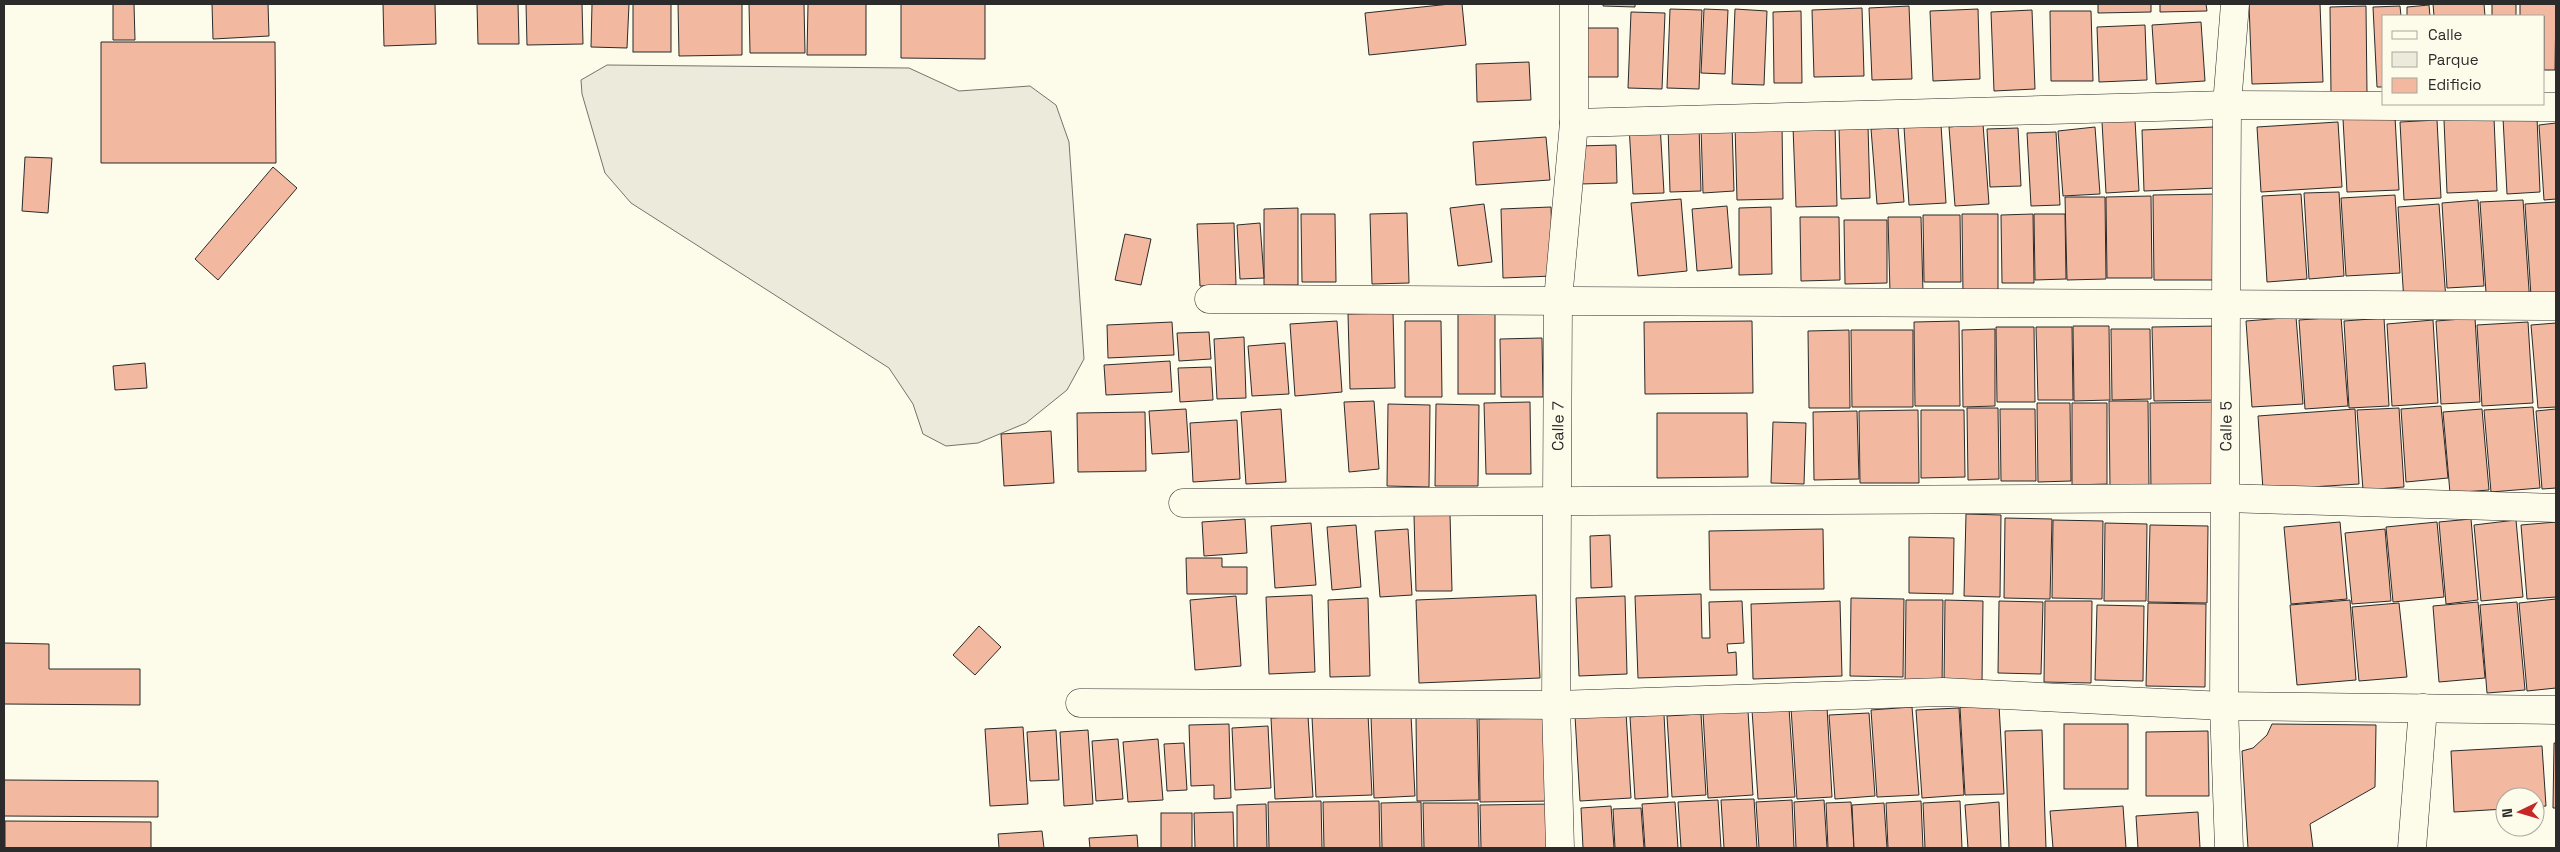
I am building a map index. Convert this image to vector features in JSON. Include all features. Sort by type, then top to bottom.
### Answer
[{"type":"street","name":"Calle 7","points":[[1560,848],[1556,705],[1558,300],[1574,123],[1574,4]]},
{"type":"street","name":"Calle 5","points":[[2229,848],[2224,706],[2227,106],[2235,4]]},
{"type":"street","points":[[1574,123],[2227,106],[2556,107]]},
{"type":"street","points":[[1209,299],[2556,306]]},
{"type":"street","points":[[1183,503],[2225,498],[2556,508]]},
{"type":"street","points":[[1080,702],[1556,705],[1943,692],[2224,706],[2556,710]]},
{"type":"street","points":[[2412,848],[2423,708]]},
{"type":"green space","points":[[607,65],[909,68],[959,91],[1030,86],[1056,105],[1069,142],[1084,359],[1067,390],[1026,423],[978,443],[946,446],[923,434],[913,404],[889,368],[631,203],[605,173],[582,94],[581,80]]},
{"type":"building","points":[[113,4],[134,4],[135,40],[113,40]]},
{"type":"building","points":[[212,4],[268,4],[269,36],[213,39]]},
{"type":"building","points":[[383,4],[435,4],[436,44],[384,46]]},
{"type":"building","points":[[477,4],[518,4],[519,44],[478,44]]},
{"type":"building","points":[[526,4],[582,4],[583,44],[527,45]]},
{"type":"building","points":[[592,4],[629,4],[627,48],[591,47]]},
{"type":"building","points":[[633,4],[671,4],[671,52],[633,52]]},
{"type":"building","points":[[678,4],[742,4],[742,55],[679,56]]},
{"type":"building","points":[[749,4],[804,4],[805,53],[750,53]]},
{"type":"building","points":[[808,4],[866,4],[866,55],[807,55]]},
{"type":"building","points":[[901,4],[985,4],[985,59],[901,58]]},
{"type":"building","points":[[1462,4],[1466,45],[1369,55],[1365,13]]},
{"type":"building","points":[[1603,4],[1635,4],[1635,7],[1603,6]]},
{"type":"building","points":[[2098,4],[2151,4],[2151,12],[2098,13]]},
{"type":"building","points":[[2160,4],[2206,4],[2207,11],[2160,12]]},
{"type":"building","points":[[2249,4],[2320,4],[2323,82],[2252,84]]},
{"type":"building","points":[[2433,4],[2484,4],[2485,15],[2434,15]]},
{"type":"building","points":[[2492,4],[2516,4],[2516,15],[2492,15]]},
{"type":"building","points":[[2520,4],[2556,4],[2555,70],[2545,70],[2545,15],[2520,15]]},
{"type":"building","points":[[2429,5],[2430,15],[2407,15],[2407,7]]},
{"type":"building","points":[[1909,6],[1912,79],[1872,80],[1869,8]]},
{"type":"building","points":[[2366,6],[2367,94],[2331,94],[2330,7]]},
{"type":"building","points":[[2400,6],[2401,15],[2382,15],[2382,87],[2377,87],[2373,7]]},
{"type":"building","points":[[1862,8],[1864,76],[1814,77],[1812,10]]},
{"type":"building","points":[[1670,9],[1702,10],[1699,89],[1667,88]]},
{"type":"building","points":[[1704,9],[1728,10],[1725,74],[1701,73]]},
{"type":"building","points":[[1735,9],[1767,11],[1764,85],[1732,84]]},
{"type":"building","points":[[1978,9],[1980,79],[1933,81],[1930,11]]},
{"type":"building","points":[[2032,10],[2035,89],[1994,91],[1991,12]]},
{"type":"building","points":[[1801,11],[1802,83],[1774,83],[1773,12]]},
{"type":"building","points":[[2050,11],[2091,11],[2093,81],[2051,81]]},
{"type":"building","points":[[1631,12],[1665,13],[1662,89],[1628,88]]},
{"type":"building","points":[[2201,22],[2205,81],[2156,84],[2152,25]]},
{"type":"building","points":[[2145,25],[2147,80],[2099,82],[2097,27]]},
{"type":"building","points":[[1586,28],[1618,28],[1618,77],[1585,77]]},
{"type":"building","points":[[101,42],[275,42],[276,163],[101,163]]},
{"type":"building","points":[[1529,62],[1531,100],[1477,102],[1476,64]]},
{"type":"building","points":[[2395,117],[2399,190],[2347,192],[2343,119]]},
{"type":"building","points":[[2537,117],[2540,192],[2507,194],[2503,118]]},
{"type":"building","points":[[2494,118],[2497,191],[2447,193],[2444,120]]},
{"type":"building","points":[[2135,120],[2139,191],[2106,193],[2102,122]]},
{"type":"building","points":[[2437,120],[2441,198],[2404,200],[2400,122]]},
{"type":"building","points":[[2338,122],[2342,187],[2261,192],[2257,127]]},
{"type":"building","points":[[2556,123],[2556,199],[2544,200],[2539,125]]},
{"type":"building","points":[[1660,124],[1664,193],[1633,194],[1629,126]]},
{"type":"building","points":[[1782,124],[1783,199],[1737,200],[1735,125]]},
{"type":"building","points":[[1983,124],[1989,204],[1955,206],[1949,127]]},
{"type":"building","points":[[1732,125],[1734,191],[1703,193],[1701,127]]},
{"type":"building","points":[[1835,125],[1837,206],[1796,207],[1793,127]]},
{"type":"building","points":[[1941,125],[1946,203],[1909,205],[1904,127]]},
{"type":"building","points":[[1668,126],[1699,126],[1701,191],[1670,192]]},
{"type":"building","points":[[1868,126],[1870,198],[1841,199],[1839,127]]},
{"type":"building","points":[[2095,127],[2100,194],[2063,196],[2058,131]]},
{"type":"building","points":[[2214,127],[2217,188],[2144,191],[2142,130]]},
{"type":"building","points":[[1898,128],[1904,202],[1877,204],[1871,129]]},
{"type":"building","points":[[2018,128],[2021,186],[1990,187],[1987,129]]},
{"type":"building","points":[[2056,132],[2060,205],[2031,206],[2027,133]]},
{"type":"building","points":[[1546,137],[1550,180],[1476,185],[1473,142]]},
{"type":"building","points":[[1616,145],[1617,183],[1580,184],[1578,146]]},
{"type":"building","points":[[25,157],[52,158],[48,213],[22,211]]},
{"type":"building","points":[[273,167],[297,188],[218,280],[195,259]]},
{"type":"building","points":[[2339,192],[2344,276],[2309,279],[2304,193]]},
{"type":"building","points":[[2217,194],[2218,280],[2154,280],[2153,195]]},
{"type":"building","points":[[2301,194],[2307,279],[2267,282],[2262,196]]},
{"type":"building","points":[[2395,195],[2400,273],[2346,276],[2341,198]]},
{"type":"building","points":[[2151,196],[2152,278],[2107,278],[2106,197]]},
{"type":"building","points":[[2065,197],[2105,197],[2106,279],[2067,280]]},
{"type":"building","points":[[1681,199],[1687,271],[1638,276],[1631,203]]},
{"type":"building","points":[[2478,200],[2484,286],[2447,288],[2442,203]]},
{"type":"building","points":[[2523,200],[2530,305],[2487,308],[2480,202]]},
{"type":"building","points":[[2556,202],[2556,309],[2532,311],[2525,204]]},
{"type":"building","points":[[1484,204],[1492,262],[1458,266],[1450,208]]},
{"type":"building","points":[[2439,204],[2446,300],[2404,303],[2398,207]]},
{"type":"building","points":[[1727,206],[1732,268],[1697,271],[1692,209]]},
{"type":"building","points":[[1551,207],[1553,276],[1503,278],[1501,209]]},
{"type":"building","points":[[1771,207],[1772,274],[1739,275],[1739,208]]},
{"type":"building","points":[[1298,208],[1298,285],[1264,285],[1264,209]]},
{"type":"building","points":[[1407,213],[1409,283],[1372,284],[1370,214]]},
{"type":"building","points":[[1301,214],[1335,214],[1336,282],[1302,282]]},
{"type":"building","points":[[1962,214],[1998,214],[1998,294],[1963,295]]},
{"type":"building","points":[[2033,214],[2034,283],[2002,283],[2001,215]]},
{"type":"building","points":[[2034,214],[2065,214],[2066,279],[2035,280]]},
{"type":"building","points":[[1923,215],[1960,215],[1961,282],[1924,282]]},
{"type":"building","points":[[1800,217],[1839,217],[1840,280],[1801,281]]},
{"type":"building","points":[[1888,217],[1921,217],[1923,293],[1890,293]]},
{"type":"building","points":[[1844,220],[1887,220],[1887,283],[1845,284]]},
{"type":"building","points":[[1234,223],[1236,285],[1200,286],[1197,224]]},
{"type":"building","points":[[1260,223],[1264,278],[1240,279],[1237,225]]},
{"type":"building","points":[[1125,234],[1151,239],[1141,285],[1115,280]]},
{"type":"building","points":[[1393,313],[1395,388],[1350,389],[1348,314]]},
{"type":"building","points":[[1458,314],[1495,314],[1495,394],[1458,394]]},
{"type":"building","points":[[2296,317],[2303,404],[2252,407],[2246,321]]},
{"type":"building","points":[[2341,317],[2348,406],[2305,409],[2299,320]]},
{"type":"building","points":[[2384,318],[2389,406],[2349,408],[2344,321]]},
{"type":"building","points":[[2475,318],[2480,402],[2441,404],[2436,321]]},
{"type":"building","points":[[2433,320],[2438,403],[2392,406],[2387,324]]},
{"type":"building","points":[[1337,321],[1342,392],[1295,396],[1290,324]]},
{"type":"building","points":[[1405,321],[1441,321],[1442,397],[1405,397]]},
{"type":"building","points":[[1752,321],[1753,393],[1645,394],[1644,322]]},
{"type":"building","points":[[1959,321],[1960,406],[1915,406],[1914,322]]},
{"type":"building","points":[[1172,322],[1174,355],[1108,358],[1107,325]]},
{"type":"building","points":[[2528,322],[2533,403],[2482,406],[2477,325]]},
{"type":"building","points":[[2556,323],[2556,407],[2538,408],[2531,325]]},
{"type":"building","points":[[2073,326],[2109,326],[2110,400],[2074,401]]},
{"type":"building","points":[[2220,326],[2221,400],[2154,401],[2152,327]]},
{"type":"building","points":[[1996,327],[2034,327],[2035,402],[1997,402]]},
{"type":"building","points":[[2036,327],[2072,327],[2073,400],[2038,400]]},
{"type":"building","points":[[1995,329],[1995,406],[1963,407],[1962,330]]},
{"type":"building","points":[[2111,329],[2150,329],[2151,399],[2112,400]]},
{"type":"building","points":[[1849,330],[1850,408],[1809,408],[1808,331]]},
{"type":"building","points":[[1851,330],[1913,330],[1913,407],[1852,407]]},
{"type":"building","points":[[1209,332],[1211,359],[1179,361],[1177,333]]},
{"type":"building","points":[[1244,337],[1246,398],[1217,399],[1214,339]]},
{"type":"building","points":[[1542,338],[1543,397],[1501,397],[1500,339]]},
{"type":"building","points":[[1285,343],[1289,394],[1252,396],[1248,346]]},
{"type":"building","points":[[1170,361],[1172,392],[1106,395],[1104,365]]},
{"type":"building","points":[[145,363],[147,388],[115,390],[113,366]]},
{"type":"building","points":[[1211,367],[1213,400],[1180,402],[1178,368]]},
{"type":"building","points":[[1374,401],[1379,469],[1349,472],[1344,402]]},
{"type":"building","points":[[2109,401],[2148,401],[2149,488],[2110,489]]},
{"type":"building","points":[[1530,402],[1531,474],[1486,474],[1484,403]]},
{"type":"building","points":[[2221,402],[2223,491],[2151,492],[2150,403]]},
{"type":"building","points":[[2037,403],[2070,403],[2071,481],[2038,482]]},
{"type":"building","points":[[2072,403],[2107,403],[2107,484],[2072,485]]},
{"type":"building","points":[[1388,404],[1430,405],[1429,487],[1387,486]]},
{"type":"building","points":[[1436,404],[1479,405],[1478,486],[1435,486]]},
{"type":"building","points":[[2441,406],[2448,478],[2406,482],[2401,409]]},
{"type":"building","points":[[2533,407],[2540,488],[2491,492],[2484,410]]},
{"type":"building","points":[[1967,408],[1998,408],[1999,479],[1968,480]]},
{"type":"building","points":[[2399,408],[2404,487],[2363,490],[2357,410]]},
{"type":"building","points":[[1186,409],[1189,452],[1152,454],[1149,411]]},
{"type":"building","points":[[1281,409],[1286,482],[1246,484],[1241,412]]},
{"type":"building","points":[[2000,409],[2035,409],[2036,481],[2001,481]]},
{"type":"building","points":[[2355,409],[2359,484],[2263,490],[2258,416]]},
{"type":"building","points":[[2482,409],[2489,490],[2450,493],[2443,412]]},
{"type":"building","points":[[2556,409],[2556,488],[2542,489],[2536,411]]},
{"type":"building","points":[[1918,410],[1919,483],[1860,483],[1859,411]]},
{"type":"building","points":[[1921,410],[1964,410],[1965,477],[1921,478]]},
{"type":"building","points":[[1857,411],[1859,479],[1814,480],[1813,412]]},
{"type":"building","points":[[1145,412],[1146,471],[1078,472],[1077,413]]},
{"type":"building","points":[[1657,413],[1747,413],[1748,477],[1657,478]]},
{"type":"building","points":[[1237,420],[1240,479],[1193,482],[1190,423]]},
{"type":"building","points":[[1773,422],[1806,423],[1804,484],[1771,483]]},
{"type":"building","points":[[1051,431],[1054,483],[1004,486],[1001,434]]},
{"type":"building","points":[[1450,514],[1452,591],[1416,591],[1414,515]]},
{"type":"building","points":[[1966,514],[2001,515],[2000,597],[1964,596]]},
{"type":"building","points":[[2005,518],[2052,519],[2050,599],[2004,598]]},
{"type":"building","points":[[1245,519],[1247,553],[1204,556],[1202,522]]},
{"type":"building","points":[[2471,519],[2478,600],[2446,604],[2439,522]]},
{"type":"building","points":[[2053,520],[2103,521],[2102,599],[2052,598]]},
{"type":"building","points":[[2516,520],[2523,597],[2481,601],[2474,525]]},
{"type":"building","points":[[2340,522],[2347,599],[2291,604],[2284,527]]},
{"type":"building","points":[[2437,522],[2444,597],[2393,602],[2386,527]]},
{"type":"building","points":[[2556,522],[2556,597],[2527,599],[2521,525]]},
{"type":"building","points":[[1311,523],[1316,585],[1275,588],[1271,526]]},
{"type":"building","points":[[2105,523],[2147,524],[2146,601],[2104,601]]},
{"type":"building","points":[[1356,525],[1361,587],[1332,590],[1327,527]]},
{"type":"building","points":[[2150,525],[2208,526],[2207,603],[2148,602]]},
{"type":"building","points":[[1408,529],[1412,595],[1380,597],[1375,531]]},
{"type":"building","points":[[1823,529],[1824,589],[1710,590],[1709,531]]},
{"type":"building","points":[[2385,529],[2391,601],[2352,604],[2345,533]]},
{"type":"building","points":[[1610,535],[1612,587],[1591,588],[1590,536]]},
{"type":"building","points":[[1909,537],[1954,538],[1953,594],[1909,593]]},
{"type":"building","points":[[1186,558],[1222,558],[1222,567],[1247,567],[1247,594],[1187,594]]},
{"type":"building","points":[[1701,594],[1702,638],[1710,638],[1709,602],[1742,601],[1744,643],[1727,644],[1728,653],[1736,652],[1737,675],[1638,678],[1635,596]]},
{"type":"building","points":[[1312,595],[1315,672],[1269,674],[1266,597]]},
{"type":"building","points":[[1536,595],[1540,678],[1419,683],[1416,600]]},
{"type":"building","points":[[1236,596],[1241,666],[1195,670],[1190,600]]},
{"type":"building","points":[[1625,596],[1627,674],[1579,676],[1576,598]]},
{"type":"building","points":[[1368,598],[1370,676],[1330,677],[1328,600]]},
{"type":"building","points":[[1851,598],[1904,599],[1903,677],[1850,676]]},
{"type":"building","points":[[2556,599],[2556,688],[2527,691],[2519,603]]},
{"type":"building","points":[[1906,600],[1943,600],[1942,686],[1905,685]]},
{"type":"building","points":[[1945,600],[1983,601],[1982,683],[1944,683]]},
{"type":"building","points":[[2350,600],[2356,680],[2297,685],[2290,605]]},
{"type":"building","points":[[1840,601],[1842,676],[1753,679],[1751,604]]},
{"type":"building","points":[[1999,601],[2043,602],[2041,674],[1998,673]]},
{"type":"building","points":[[2045,601],[2092,601],[2091,683],[2044,682]]},
{"type":"building","points":[[2478,602],[2485,678],[2439,682],[2433,606]]},
{"type":"building","points":[[2517,602],[2525,690],[2487,693],[2480,605]]},
{"type":"building","points":[[2148,603],[2206,604],[2205,687],[2146,686]]},
{"type":"building","points":[[2399,603],[2407,677],[2359,681],[2352,607]]},
{"type":"building","points":[[2097,605],[2144,606],[2143,681],[2095,680]]},
{"type":"building","points":[[979,626],[1001,647],[975,675],[953,655]]},
{"type":"building","points":[[4,643],[49,644],[49,669],[140,669],[140,705],[4,704]]},
{"type":"building","points":[[1999,705],[2004,794],[1965,795],[1960,707]]},
{"type":"building","points":[[1827,707],[1832,797],[1797,799],[1791,708]]},
{"type":"building","points":[[1912,707],[1919,795],[1877,797],[1871,710]]},
{"type":"building","points":[[1789,708],[1795,797],[1758,799],[1752,710]]},
{"type":"building","points":[[1959,708],[1964,795],[1922,798],[1916,710]]},
{"type":"building","points":[[1748,711],[1753,795],[1708,798],[1703,713]]},
{"type":"building","points":[[1626,712],[1631,798],[1580,801],[1575,716]]},
{"type":"building","points":[[1869,713],[1875,796],[1835,799],[1829,715]]},
{"type":"building","points":[[1368,714],[1372,795],[1316,797],[1312,717]]},
{"type":"building","points":[[1664,714],[1668,797],[1635,799],[1630,717]]},
{"type":"building","points":[[1701,714],[1706,795],[1672,797],[1667,716]]},
{"type":"building","points":[[1411,715],[1415,796],[1374,798],[1371,717]]},
{"type":"building","points":[[1308,716],[1313,797],[1275,799],[1271,718]]},
{"type":"building","points":[[1477,716],[1479,800],[1417,801],[1416,717]]},
{"type":"building","points":[[1550,718],[1552,801],[1480,802],[1479,719]]},
{"type":"building","points":[[1229,724],[1231,798],[1214,799],[1214,785],[1191,786],[1189,725]]},
{"type":"building","points":[[2064,724],[2128,724],[2128,789],[2064,789]]},
{"type":"building","points":[[2272,724],[2376,725],[2375,787],[2310,824],[2313,848],[2248,848],[2242,751],[2253,748],[2267,735]]},
{"type":"building","points":[[1268,726],[1271,788],[1235,790],[1232,728]]},
{"type":"building","points":[[1023,727],[1028,804],[990,806],[985,729]]},
{"type":"building","points":[[1056,730],[1059,780],[1030,781],[1027,732]]},
{"type":"building","points":[[1088,730],[1093,804],[1064,806],[1060,732]]},
{"type":"building","points":[[2042,730],[2046,848],[2009,848],[2005,731]]},
{"type":"building","points":[[2208,731],[2209,796],[2146,796],[2146,732]]},
{"type":"building","points":[[1118,739],[1123,799],[1096,801],[1092,741]]},
{"type":"building","points":[[1158,739],[1163,800],[1128,802],[1123,742]]},
{"type":"building","points":[[1184,743],[1187,790],[1167,791],[1164,744]]},
{"type":"building","points":[[2554,743],[2556,743],[2556,808],[2553,808]]},
{"type":"building","points":[[2542,746],[2545,787],[2495,787],[2495,810],[2454,812],[2451,751]]},
{"type":"building","points":[[4,780],[158,781],[158,817],[4,816]]},
{"type":"building","points":[[1754,799],[1757,848],[1724,848],[1721,800]]},
{"type":"building","points":[[1718,800],[1721,848],[1681,848],[1678,802]]},
{"type":"building","points":[[1792,800],[1794,848],[1759,848],[1756,802]]},
{"type":"building","points":[[1824,800],[1827,848],[1796,848],[1794,802]]},
{"type":"building","points":[[1321,801],[1322,848],[1269,848],[1268,802]]},
{"type":"building","points":[[1379,801],[1380,848],[1324,848],[1323,802]]},
{"type":"building","points":[[1921,801],[1923,848],[1888,848],[1886,803]]},
{"type":"building","points":[[1960,801],[1962,848],[1925,848],[1923,803]]},
{"type":"building","points":[[1421,802],[1422,848],[1382,848],[1381,803]]},
{"type":"building","points":[[1675,802],[1678,848],[1645,848],[1642,804]]},
{"type":"building","points":[[1851,802],[1854,848],[1828,848],[1826,803]]},
{"type":"building","points":[[1999,802],[2001,848],[1968,848],[1965,805]]},
{"type":"building","points":[[1423,803],[1478,803],[1479,848],[1424,848]]},
{"type":"building","points":[[1884,803],[1887,848],[1854,848],[1852,805]]},
{"type":"building","points":[[1266,804],[1267,848],[1237,848],[1237,805]]},
{"type":"building","points":[[1554,804],[1555,848],[1481,848],[1480,805]]},
{"type":"building","points":[[1611,806],[1614,848],[1583,848],[1581,808]]},
{"type":"building","points":[[2123,806],[2126,848],[2053,848],[2050,811]]},
{"type":"building","points":[[1641,808],[1644,848],[1615,848],[1613,809]]},
{"type":"building","points":[[1233,812],[1234,848],[1195,848],[1194,813]]},
{"type":"building","points":[[2198,812],[2200,848],[2138,848],[2136,816]]},
{"type":"building","points":[[1161,813],[1192,813],[1192,848],[1161,848]]},
{"type":"building","points":[[5,821],[151,822],[151,848],[5,848]]},
{"type":"building","points":[[1042,831],[1044,848],[999,848],[998,834]]},
{"type":"building","points":[[1137,835],[1138,848],[1090,848],[1089,838]]}]
